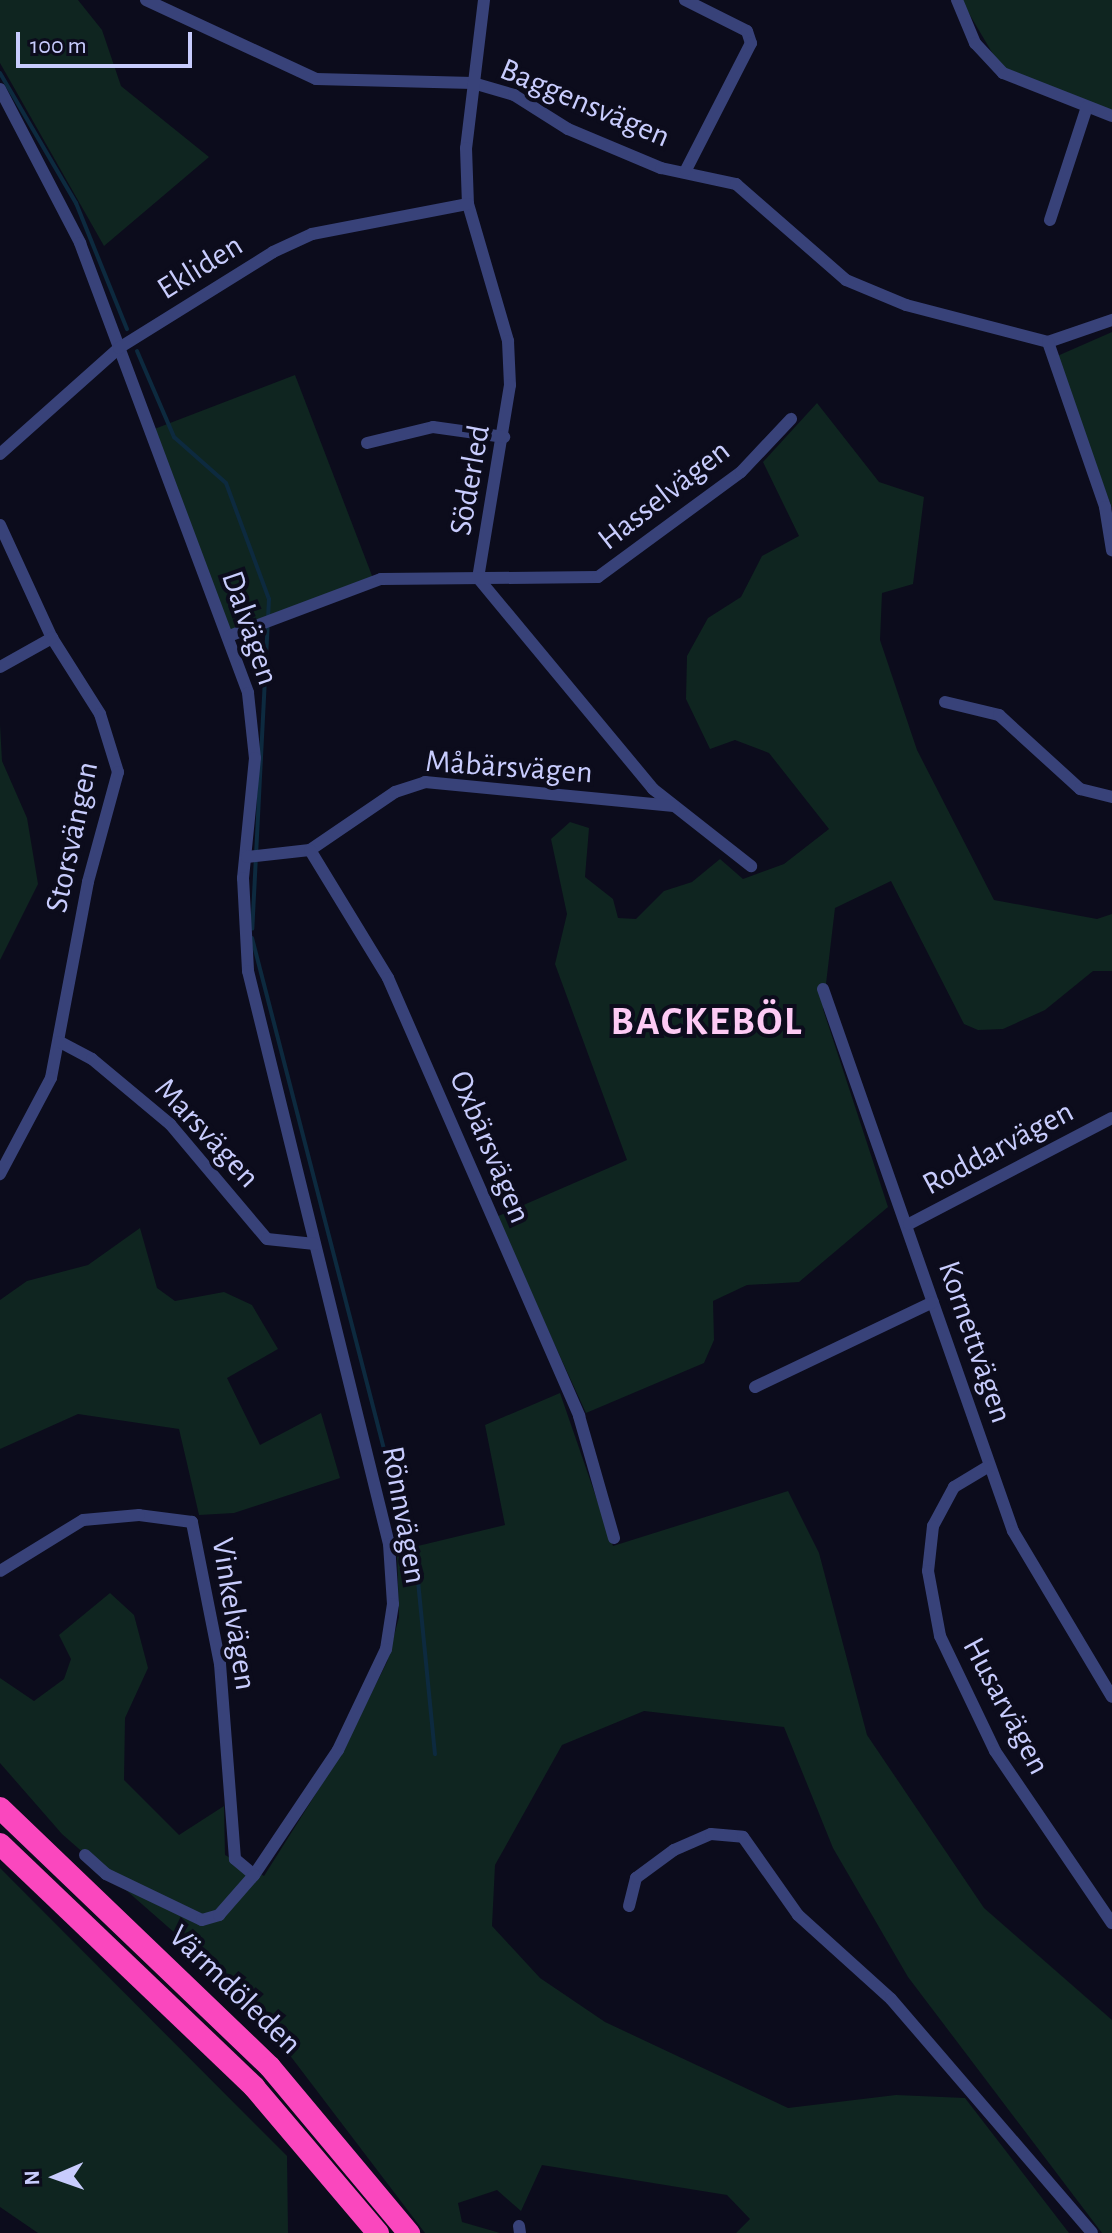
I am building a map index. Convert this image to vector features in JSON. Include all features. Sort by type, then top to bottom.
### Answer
[{"type":"highway","name":"Värmdöleden","points":[[0,1808],[270,2067],[409,2233]]},
{"type":"highway","name":"Värmdöleden","points":[[0,1844],[254,2087],[378,2233]]},
{"type":"street","name":"Baggensvägen","points":[[146,0],[316,79],[473,83],[514,95],[568,129],[653,165],[686,170],[748,190],[792,239],[846,280],[906,305],[1048,342]]},
{"type":"street","name":"Söderled","points":[[484,0],[473,83],[468,204],[508,341],[504,437],[478,578],[614,747],[675,806],[751,866]]},
{"type":"street","points":[[685,0],[747,31],[751,43],[686,170]]},
{"type":"street","points":[[957,0],[975,43],[1003,73],[1112,116]]},
{"type":"street","name":"Dalvägen","points":[[0,89],[62,204],[229,636],[254,738],[247,857],[248,971],[307,1216]]},
{"type":"street","points":[[1050,220],[1087,107]]},
{"type":"street","name":"Ekliden","points":[[0,454],[119,348],[300,238],[468,204]]},
{"type":"street","points":[[1112,320],[1048,342],[1105,507],[1112,550]]},
{"type":"street","name":"Hasselvägen","points":[[229,636],[381,579],[576,579],[613,571],[741,472],[791,419]]},
{"type":"street","points":[[367,443],[433,427],[504,437]]},
{"type":"street","name":"Storsvängen","points":[[0,525],[52,638],[90,694],[118,758],[51,1078],[0,1174]]},
{"type":"street","points":[[0,667],[52,638]]},
{"type":"street","points":[[945,702],[999,715],[1060,774],[1112,797]]},
{"type":"street","name":"Måbärsvägen","points":[[310,850],[395,792],[425,782],[675,806]]},
{"type":"street","points":[[247,857],[310,850]]},
{"type":"street","name":"Oxbärsvägen","points":[[310,850],[411,1023],[579,1416],[614,1538]]},
{"type":"street","name":"Kornettvägen","points":[[823,989],[909,1224],[989,1466],[1033,1570],[1112,1697]]},
{"type":"street","name":"Marsvägen","points":[[60,1042],[92,1059],[170,1124],[267,1239],[315,1244]]},
{"type":"street","name":"Roddarvägen","points":[[909,1224],[1112,1118]]},
{"type":"street","name":"Rönnvägen","points":[[85,1855],[106,1874],[202,1920],[219,1915],[345,1738],[386,1649],[393,1604],[382,1507],[307,1216]]},
{"type":"street","points":[[755,1387],[797,1360],[933,1302]]},
{"type":"street","name":"Husarvägen","points":[[989,1466],[954,1487],[933,1526],[928,1571],[940,1636],[995,1751],[1112,1923]]},
{"type":"street","name":"Vinkelvägen","points":[[0,1571],[83,1520],[139,1515],[192,1522],[220,1664],[232,1842],[248,1873]]},
{"type":"street","points":[[629,1906],[636,1878],[674,1850],[711,1834],[743,1837],[798,1915],[891,1999],[1092,2233]]},
{"type":"green space","points":[[0,0],[78,0],[102,30],[121,86],[209,157],[104,246],[0,63]]},
{"type":"green space","points":[[961,0],[1112,0],[1112,114],[1000,66]]},
{"type":"green space","points":[[1112,332],[1112,508],[1055,357]]},
{"type":"green space","points":[[295,375],[372,577],[231,631],[153,429]]},
{"type":"green space","points":[[817,403],[879,482],[924,497],[913,584],[882,593],[880,640],[917,750],[994,900],[1097,919],[1112,914],[1112,971],[1093,971],[1045,1010],[1003,1029],[978,1030],[964,1024],[891,881],[835,908],[823,1009],[888,1207],[799,1282],[747,1285],[713,1301],[714,1340],[704,1363],[586,1413],[496,1217],[627,1160],[555,964],[567,914],[551,839],[570,822],[589,828],[585,877],[613,899],[618,918],[636,919],[664,891],[692,882],[720,859],[743,879],[784,864],[829,829],[769,753],[735,740],[710,749],[686,699],[687,656],[708,618],[741,597],[762,556],[799,536],[763,462]]},
{"type":"green space","points":[[0,724],[2,761],[27,818],[38,884],[0,960]]},
{"type":"green space","points":[[140,1228],[157,1288],[175,1301],[224,1292],[252,1305],[278,1349],[227,1378],[260,1445],[321,1413],[340,1478],[234,1513],[199,1515],[179,1429],[78,1414],[0,1449],[0,1300],[27,1281],[88,1265]]},
{"type":"green space","points":[[560,1393],[613,1546],[788,1491],[819,1553],[867,1735],[984,1908],[1112,2020],[1112,2233],[1102,2233],[908,1977],[833,1848],[784,1727],[644,1711],[562,1745],[495,1865],[492,1926],[540,1978],[605,2022],[788,2108],[896,2095],[965,2098],[1069,2233],[736,2233],[750,2219],[727,2195],[542,2165],[521,2211],[497,2190],[458,2203],[462,2222],[500,2233],[425,2233],[241,1991],[62,1834],[0,1763],[0,1678],[34,1701],[64,1679],[71,1659],[59,1635],[110,1593],[134,1615],[148,1668],[125,1718],[124,1780],[179,1835],[224,1806],[225,1855],[264,1876],[339,1757],[387,1662],[399,1617],[397,1551],[505,1525],[485,1425]]},
{"type":"green space","points":[[0,1868],[287,2156],[288,2233],[38,2233],[0,2207]]},
{"type":"waterway","points":[[0,73],[76,203],[127,329]]},
{"type":"waterway","points":[[137,351],[174,437],[226,483],[269,599],[252,929]]},
{"type":"waterway","points":[[252,938],[418,1581],[435,1754]]},
{"type":"district","name":"BACKEBÖL","points":[[707,1022]]}]
